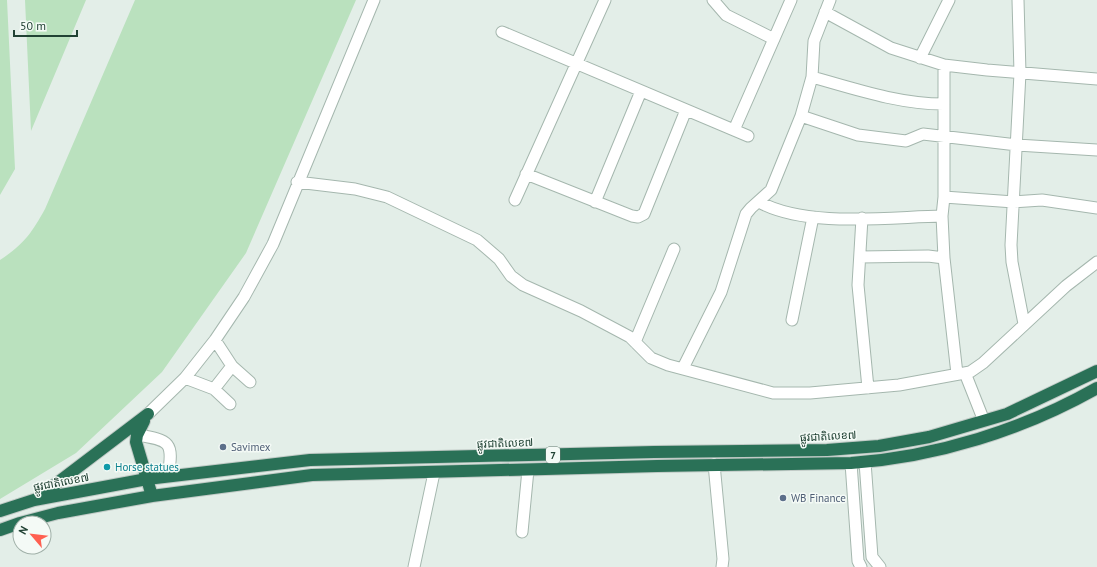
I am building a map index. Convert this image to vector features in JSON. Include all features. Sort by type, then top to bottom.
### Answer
[{"type":"highway","name":"ផ្លូវជាតិលេខ៧","points":[[0,511],[34,500],[147,479],[310,460],[850,449],[930,437],[1007,414],[1097,371]]},
{"type":"highway","name":"7","points":[[50,515],[152,496],[312,475],[434,473],[714,464],[865,462],[934,451],[1012,427],[1097,388]]},
{"type":"highway","points":[[148,414],[137,435],[136,442],[152,496]]},
{"type":"highway","points":[[34,500],[54,488],[148,414]]},
{"type":"highway","points":[[1007,414],[1012,427]]},
{"type":"highway","points":[[654,452],[656,466]]},
{"type":"highway","points":[[460,458],[460,472]]},
{"type":"highway","points":[[310,460],[312,475]]},
{"type":"highway","name":"7","points":[[0,530],[12,526]]},
{"type":"street","points":[[148,414],[185,378],[216,340],[244,297],[273,244],[297,182],[374,0]]},
{"type":"street","points":[[515,200],[605,0]]},
{"type":"street","points":[[713,0],[726,15],[774,39]]},
{"type":"street","points":[[734,130],[791,0]]},
{"type":"street","points":[[683,368],[721,292],[746,214],[771,190],[801,116],[812,77],[814,41],[830,0]]},
{"type":"street","points":[[920,58],[949,0]]},
{"type":"street","points":[[1018,0],[1020,73],[1011,245],[1012,262],[1024,324]]},
{"type":"street","points":[[825,12],[892,48],[944,65],[1097,79]]},
{"type":"street","points":[[502,32],[748,136]]},
{"type":"street","points":[[944,65],[945,136],[944,197],[942,216],[944,258],[961,374],[984,421]]},
{"type":"street","points":[[812,77],[895,99],[922,104],[944,104]]},
{"type":"street","points":[[595,202],[641,91]]},
{"type":"street","points":[[526,174],[595,202],[638,217],[644,214],[686,110]]},
{"type":"street","points":[[801,116],[858,135],[906,141],[923,134],[1017,146],[1097,150]]},
{"type":"street","points":[[297,182],[355,189],[387,197],[477,240],[499,259],[511,276],[523,285],[581,311],[630,337],[651,358],[668,365],[773,393],[810,393],[899,385],[970,372],[983,363],[1066,286],[1097,262]]},
{"type":"street","points":[[944,197],[1014,202],[1042,200],[1097,208]]},
{"type":"street","points":[[759,202],[773,210],[822,218],[942,216]]},
{"type":"street","points":[[792,320],[812,217]]},
{"type":"street","points":[[862,218],[858,285],[868,388]]},
{"type":"street","points":[[635,342],[674,249]]},
{"type":"street","points":[[860,257],[928,256],[944,258]]},
{"type":"street","points":[[216,340],[232,366],[250,382]]},
{"type":"street","points":[[214,389],[232,366]]},
{"type":"street","points":[[185,378],[214,389],[230,404]]},
{"type":"street","points":[[137,435],[161,438],[167,445],[172,455],[168,476]]},
{"type":"street","points":[[865,462],[872,557],[880,567]]},
{"type":"street","points":[[851,463],[858,561],[861,567]]},
{"type":"street","points":[[714,464],[723,559],[722,567]]},
{"type":"street","points":[[522,532],[528,470]]},
{"type":"street","points":[[414,567],[434,473]]},
{"type":"green space","points":[[0,0],[7,0],[15,169],[0,195]]},
{"type":"green space","points":[[25,0],[86,0],[31,131]]},
{"type":"green space","points":[[135,0],[356,0],[246,253],[162,372],[76,453],[0,499],[0,260],[15,249],[26,238],[45,209]]},
{"type":"place","name":"Savimex","points":[[223,447]]},
{"type":"place","name":"Horse statues","points":[[107,467]]},
{"type":"place","name":"WB Finance","points":[[783,498]]}]
